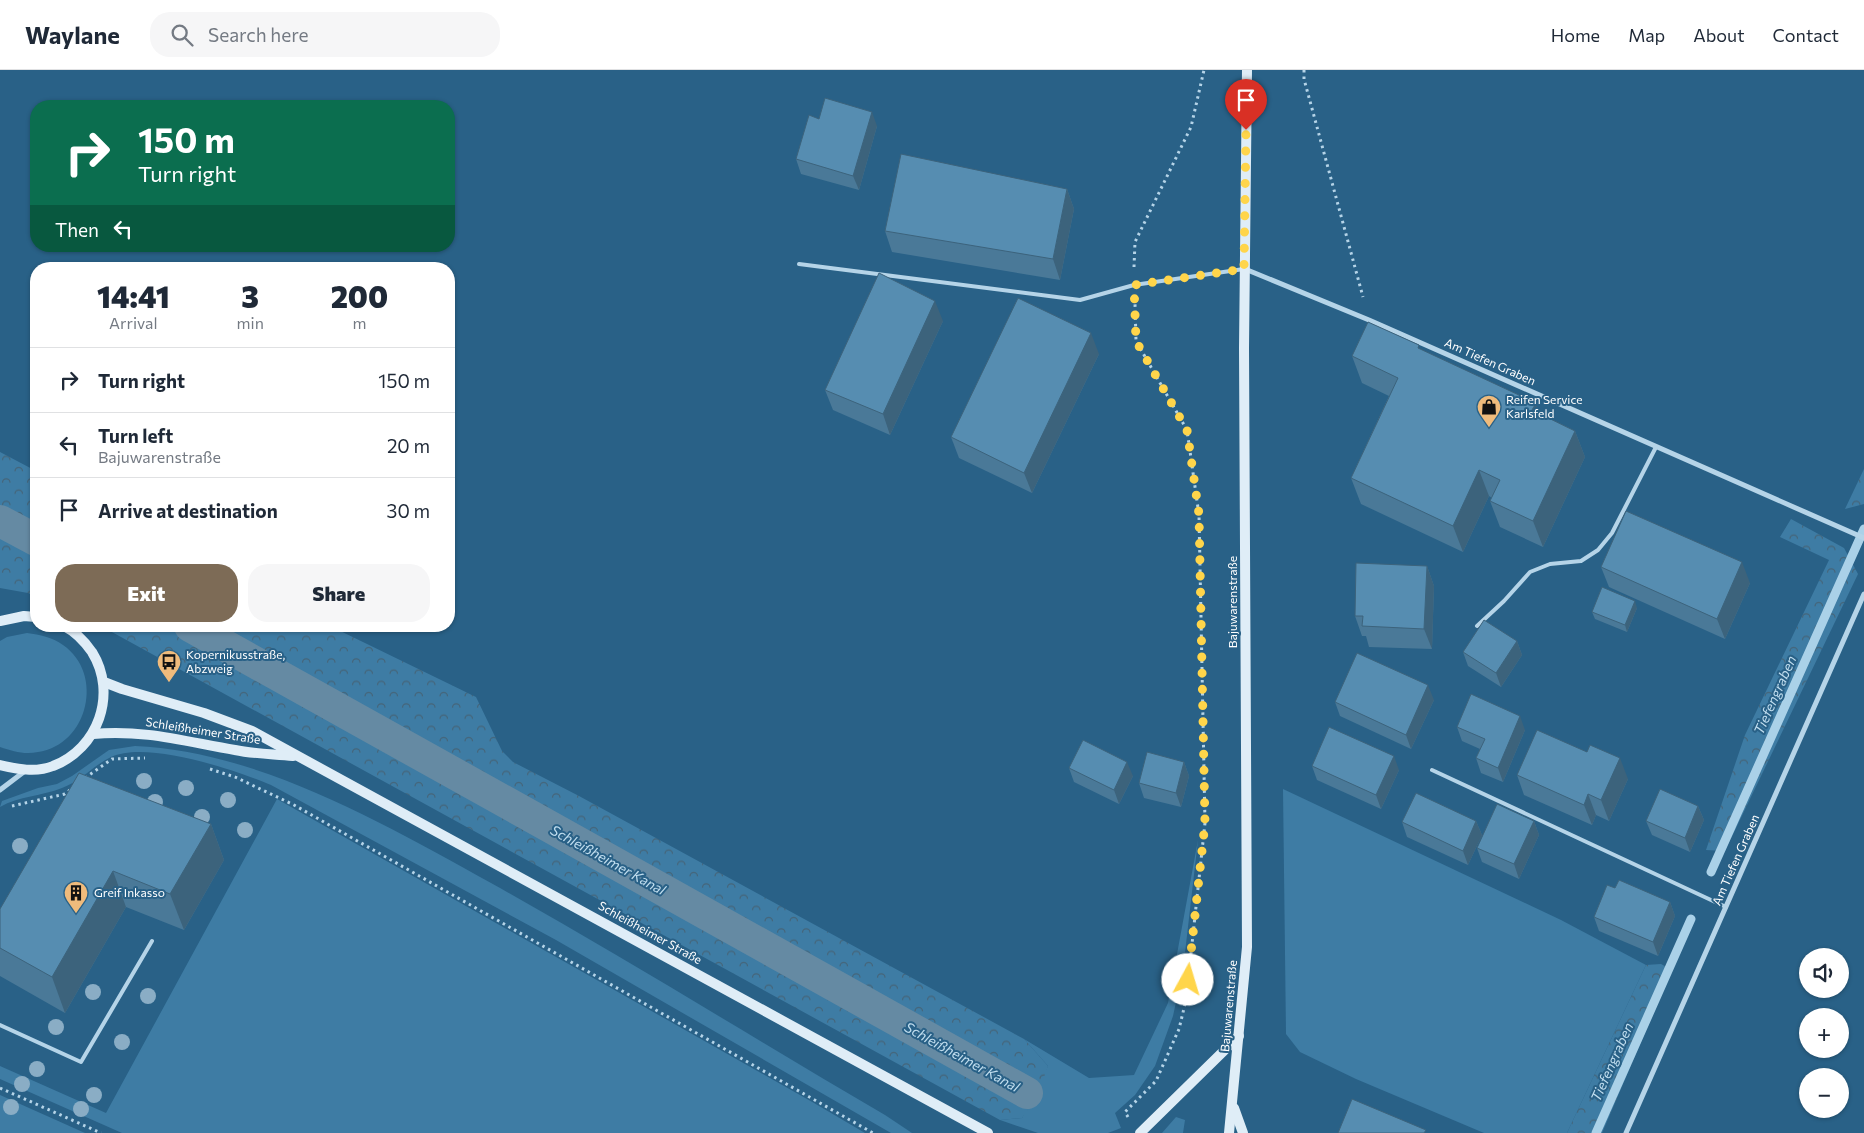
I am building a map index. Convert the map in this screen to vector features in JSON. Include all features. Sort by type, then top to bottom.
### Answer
[{"type":"main road","name":"Bajuwarenstraße","points":[[1229,1133],[1240,1036],[1247,946],[1244,269],[1247,70]]},
{"type":"main road","points":[[1,620],[24,616],[30,617]]},
{"type":"main road","points":[[0,765],[25,771],[52,767],[76,754],[93,734],[103,709],[104,682],[97,661],[85,642],[72,632]]},
{"type":"main road","name":"Schleißheimer Straße","points":[[104,682],[122,690],[204,713],[244,728],[299,756],[988,1133]]},
{"type":"main road","name":"Schleißheimer Straße","points":[[93,734],[117,732],[182,739],[237,751],[299,756]]},
{"type":"main road","points":[[1140,1133],[1240,1036]]},
{"type":"main road","points":[[1232,1105],[1243,1133]]},
{"type":"street","name":"Am Tiefen Graben","points":[[1244,269],[1369,320],[1864,538]]},
{"type":"street","name":"Am Tiefen Graben","points":[[1626,1133],[1864,594]]},
{"type":"street","points":[[0,790],[25,771]]},
{"type":"lane","points":[[799,264],[1080,300],[1134,285],[1244,269]]},
{"type":"lane","points":[[1477,626],[1504,601],[1530,572],[1550,564],[1581,562],[1598,550],[1612,533],[1656,447]]},
{"type":"lane","points":[[1432,770],[1726,907]]},
{"type":"lane","points":[[0,1025],[81,1062],[152,941]]},
{"type":"path","points":[[1156,1081],[1179,1030],[1186,1000],[1205,823],[1199,514],[1187,430],[1136,341],[1135,242],[1191,127],[1204,70]]},
{"type":"path","points":[[1304,70],[1304,79],[1369,320]]},
{"type":"path","points":[[80,782],[112,759],[147,758]]},
{"type":"path","points":[[202,766],[235,777],[294,805],[873,1133]]},
{"type":"path","points":[[9,807],[65,794],[72,788]]},
{"type":"path","points":[[0,1088],[101,1133]]},
{"type":"green space","points":[[0,452],[30,468],[30,594],[0,588]]},
{"type":"green space","points":[[1864,469],[1864,504],[1845,509]]},
{"type":"green space","points":[[1791,519],[1844,548],[1858,574],[1725,851],[1706,850],[1745,735],[1829,560],[1780,537]]},
{"type":"green space","points":[[112,632],[342,632],[476,697],[502,751],[513,762],[579,796],[1024,1039],[1048,1066],[1038,1094],[1022,1118],[1000,1120]]},
{"type":"green space","points":[[27,633],[50,638],[63,645],[76,658],[84,673],[87,690],[85,707],[79,723],[69,736],[55,747],[28,753],[0,747],[0,641],[7,637]]},
{"type":"green space","points":[[135,746],[181,751],[228,761],[274,776],[364,815],[408,837],[541,911],[885,1115],[912,1133],[891,1133],[556,940],[271,785],[236,772],[168,754],[127,753],[105,760],[62,788],[7,803],[0,807],[2,801],[38,788],[57,784],[72,776],[109,750]]},
{"type":"green space","points":[[1283,789],[1561,920],[1646,965],[1567,1133],[1484,1133],[1356,1079],[1300,1052],[1286,1034]]},
{"type":"green space","points":[[277,799],[865,1133],[122,1133],[0,1079],[0,1066],[106,1113]]},
{"type":"green space","points":[[1198,840],[1183,970],[1173,1016],[1155,1066],[1135,1095],[1115,1113],[1121,1128],[1108,1133],[1038,1133],[1000,1120],[1022,1118],[1048,1066],[1024,1039],[1089,1078],[1134,1075],[1168,1003]]},
{"type":"green space","points":[[1661,964],[1672,970],[1602,1133],[1567,1133],[1646,965]]},
{"type":"green space","points":[[0,1095],[85,1133],[0,1133]]},
{"type":"green space","points":[[1176,1117],[1185,1120],[1183,1133],[1162,1133]]},
{"type":"building","points":[[825,98],[872,112],[853,176],[796,159],[809,115],[819,119]]},
{"type":"building","points":[[901,154],[1067,189],[1053,259],[885,231]]},
{"type":"building","points":[[879,273],[935,301],[883,414],[825,390]]},
{"type":"building","points":[[1018,298],[1091,333],[1024,473],[951,437]]},
{"type":"building","points":[[1368,322],[1419,345],[1418,348],[1536,403],[1532,410],[1575,431],[1533,521],[1490,501],[1500,480],[1479,470],[1453,526],[1351,478],[1398,378],[1352,356]]},
{"type":"building","points":[[1626,511],[1742,562],[1717,619],[1601,567]]},
{"type":"building","points":[[1356,563],[1427,566],[1424,629],[1362,626],[1363,616],[1355,616]]},
{"type":"building","points":[[1602,587],[1635,601],[1625,625],[1592,612]]},
{"type":"building","points":[[1484,620],[1517,641],[1496,673],[1463,652]]},
{"type":"building","points":[[1357,653],[1428,685],[1406,735],[1335,702]]},
{"type":"building","points":[[1471,694],[1520,716],[1498,768],[1476,758],[1485,739],[1457,727]]},
{"type":"building","points":[[1329,727],[1394,756],[1376,795],[1312,766]]},
{"type":"building","points":[[1537,730],[1587,752],[1590,745],[1620,758],[1601,800],[1588,794],[1584,805],[1517,775]]},
{"type":"building","points":[[1083,740],[1127,762],[1114,790],[1069,768]]},
{"type":"building","points":[[1147,752],[1184,762],[1176,793],[1139,783]]},
{"type":"building","points":[[79,773],[211,824],[170,894],[113,871],[52,977],[0,948],[0,909]]},
{"type":"building","points":[[1660,789],[1698,806],[1685,838],[1646,821]]},
{"type":"building","points":[[1416,793],[1476,821],[1463,851],[1402,822]]},
{"type":"building","points":[[1497,804],[1534,821],[1514,864],[1477,848]]},
{"type":"building","points":[[1619,880],[1670,902],[1653,942],[1594,917],[1607,885],[1615,888]]},
{"type":"building","points":[[1352,1099],[1426,1130],[1424,1133],[1338,1133]]},
{"type":"waterway","name":"Schleißheimer Kanal","points":[[0,521],[30,537]]},
{"type":"waterway","name":"Tiefengraben","points":[[1711,872],[1864,529]]},
{"type":"waterway","name":"Schleißheimer Kanal","points":[[201,632],[1027,1093]]},
{"type":"waterway","name":"Tiefengraben","points":[[1596,1133],[1691,919]]},
{"type":"place","name":"Reifen Service Karlsfeld","points":[[1489,428]]},
{"type":"place","name":"Kopernikusstraße, Abzweig","points":[[169,683]]},
{"type":"place","name":"Greif Inkasso","points":[[76,914]]},
{"type":"route","points":[[1188,980],[1205,823],[1199,514],[1187,430],[1136,341],[1134,285],[1244,269],[1246,130]]}]
